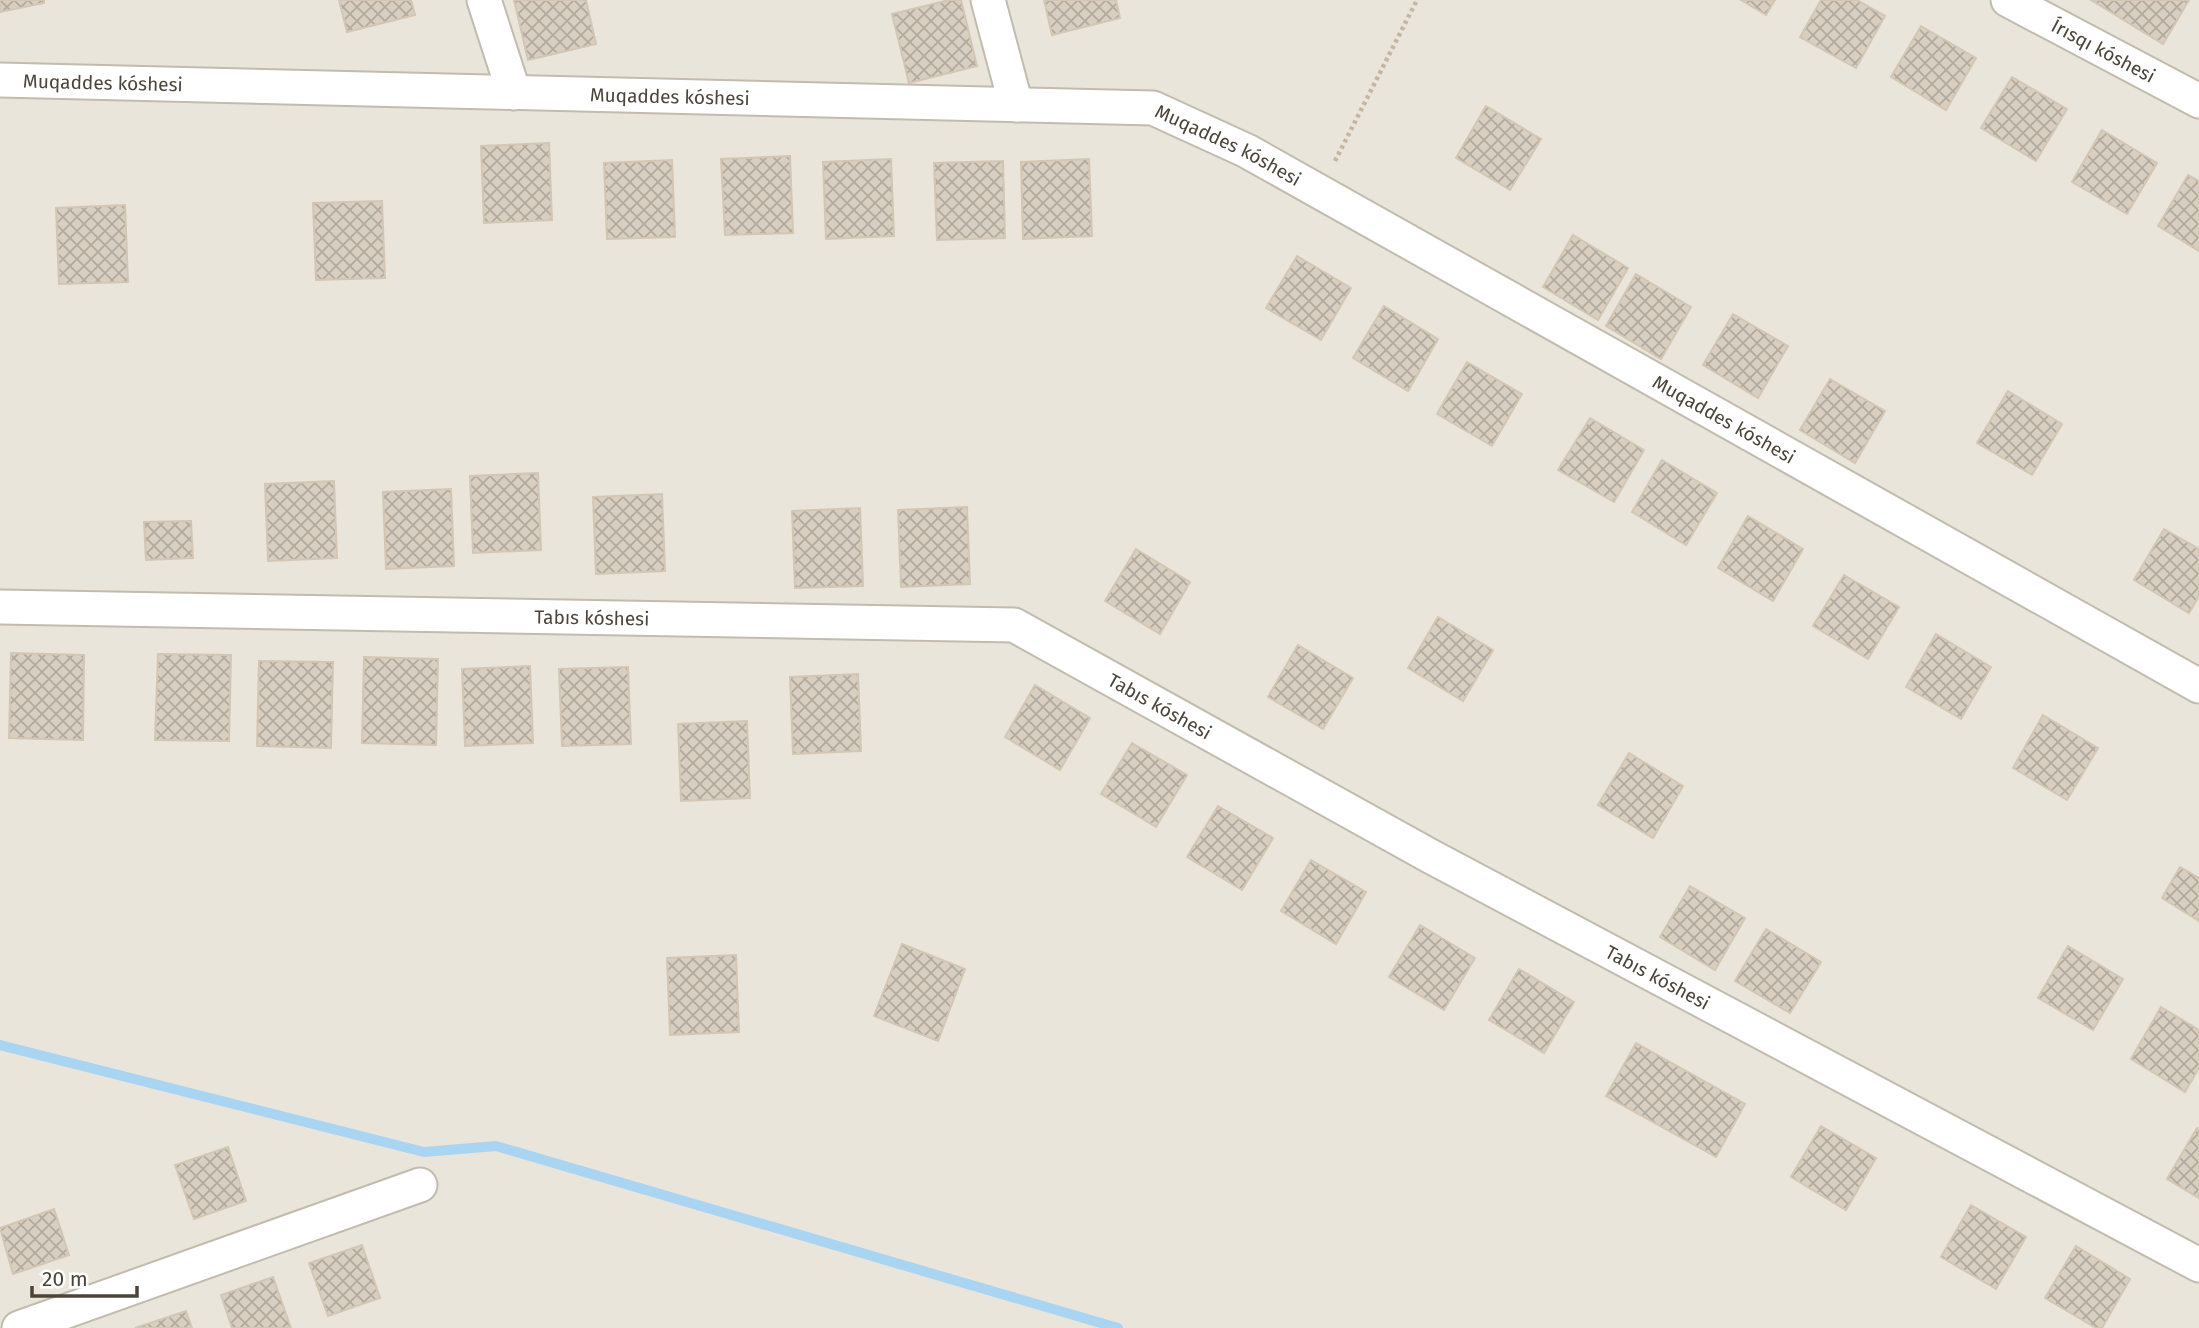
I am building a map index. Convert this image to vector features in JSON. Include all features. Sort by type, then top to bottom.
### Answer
[{"type":"street","points":[[484,0],[514,93]]},
{"type":"street","points":[[988,0],[1016,105]]},
{"type":"street","name":"Írısqı kóshesi","points":[[2007,0],[2199,101]]},
{"type":"street","name":"Muqaddes kóshesi","points":[[0,80],[1153,108],[1247,151],[2199,686]]},
{"type":"street","name":"Tabıs kóshesi","points":[[0,607],[1014,625],[1442,863],[2199,1265]]},
{"type":"street","points":[[19,1328],[420,1185]]},
{"type":"path","points":[[1320,192],[1418,0]]},
{"type":"shaded area","points":[[0,0],[2199,0],[2199,1328],[0,1328]]},
{"type":"building","points":[[0,0],[44,0],[44,3],[0,12]]},
{"type":"building","points":[[339,0],[411,0],[415,15],[347,32]]},
{"type":"building","points":[[514,0],[586,0],[596,44],[528,60]]},
{"type":"building","points":[[949,0],[961,0],[977,66],[909,83],[892,14]]},
{"type":"building","points":[[1044,0],[1116,0],[1120,18],[1052,35]]},
{"type":"building","points":[[1741,0],[1775,0],[1766,15]]},
{"type":"building","points":[[1821,0],[1857,0],[1885,16],[1856,68],[1800,37]]},
{"type":"building","points":[[2091,0],[2189,0],[2163,44]]},
{"type":"building","points":[[1921,26],[1976,58],[1946,110],[1891,77]]},
{"type":"building","points":[[2012,77],[2067,109],[2036,161],[1981,128]]},
{"type":"building","points":[[1486,106],[1541,139],[1510,190],[1456,158]]},
{"type":"building","points":[[2102,130],[2157,163],[2127,214],[2072,182]]},
{"type":"building","points":[[549,143],[552,220],[484,223],[481,146]]},
{"type":"building","points":[[790,156],[793,233],[725,235],[721,159]]},
{"type":"building","points":[[891,159],[894,236],[826,239],[823,162]]},
{"type":"building","points":[[1089,159],[1092,236],[1023,239],[1021,162]]},
{"type":"building","points":[[672,160],[675,237],[607,239],[604,163]]},
{"type":"building","points":[[1003,161],[1005,238],[937,240],[934,163]]},
{"type":"building","points":[[2188,175],[2199,181],[2199,251],[2158,226]]},
{"type":"building","points":[[382,201],[385,278],[316,280],[313,203]]},
{"type":"building","points":[[125,205],[128,282],[59,284],[56,208]]},
{"type":"building","points":[[1573,235],[1628,268],[1598,320],[1543,287]]},
{"type":"building","points":[[1297,256],[1351,288],[1321,340],[1266,308]]},
{"type":"building","points":[[1636,274],[1691,307],[1661,359],[1606,326]]},
{"type":"building","points":[[1384,306],[1438,339],[1408,391],[1353,358]]},
{"type":"building","points":[[1733,314],[1788,346],[1758,398],[1703,365]]},
{"type":"building","points":[[1467,362],[1522,394],[1492,446],[1437,414]]},
{"type":"building","points":[[1830,379],[1885,411],[1855,463],[1800,430]]},
{"type":"building","points":[[2008,391],[2062,424],[2032,475],[1977,443]]},
{"type":"building","points":[[1590,418],[1644,450],[1614,502],[1558,470]]},
{"type":"building","points":[[1662,460],[1717,493],[1686,545],[1632,512]]},
{"type":"building","points":[[538,473],[541,550],[473,553],[470,476]]},
{"type":"building","points":[[334,481],[337,558],[268,561],[265,484]]},
{"type":"building","points":[[451,489],[454,566],[386,569],[383,492]]},
{"type":"building","points":[[662,494],[665,571],[596,574],[593,497]]},
{"type":"building","points":[[967,507],[970,584],[901,587],[898,510]]},
{"type":"building","points":[[860,508],[863,586],[795,588],[792,511]]},
{"type":"building","points":[[1748,516],[1803,549],[1773,601],[1718,568]]},
{"type":"building","points":[[191,521],[193,558],[146,560],[144,522]]},
{"type":"building","points":[[2164,529],[2199,549],[2199,596],[2189,613],[2134,580]]},
{"type":"building","points":[[1136,549],[1190,582],[1160,634],[1105,601]]},
{"type":"building","points":[[1844,575],[1899,607],[1868,659],[1813,626]]},
{"type":"building","points":[[1438,617],[1493,650],[1463,701],[1408,668]]},
{"type":"building","points":[[1936,634],[1991,667],[1961,719],[1906,687]]},
{"type":"building","points":[[1298,645],[1353,678],[1323,729],[1268,697]]},
{"type":"building","points":[[11,653],[84,655],[83,740],[9,738]]},
{"type":"building","points":[[158,654],[231,655],[229,741],[155,740]]},
{"type":"building","points":[[364,657],[438,659],[436,745],[362,743]]},
{"type":"building","points":[[259,661],[333,662],[331,748],[257,746]]},
{"type":"building","points":[[530,666],[533,743],[465,746],[462,669]]},
{"type":"building","points":[[628,667],[631,744],[562,746],[559,669]]},
{"type":"building","points":[[858,674],[861,751],[793,754],[790,677]]},
{"type":"building","points":[[1035,685],[1090,718],[1060,770],[1005,737]]},
{"type":"building","points":[[2043,715],[2098,748],[2067,800],[2013,768]]},
{"type":"building","points":[[747,721],[750,798],[681,801],[678,724]]},
{"type":"building","points":[[1132,743],[1187,775],[1156,827],[1101,794]]},
{"type":"building","points":[[1629,753],[1683,786],[1653,838],[1598,805]]},
{"type":"building","points":[[1218,806],[1273,838],[1242,890],[1187,857]]},
{"type":"building","points":[[1311,860],[1366,892],[1336,944],[1281,911]]},
{"type":"building","points":[[2180,867],[2199,878],[2199,921],[2162,898]]},
{"type":"building","points":[[1690,886],[1745,918],[1715,970],[1660,937]]},
{"type":"building","points":[[1420,925],[1475,958],[1444,1010],[1389,977]]},
{"type":"building","points":[[1766,929],[1821,962],[1790,1013],[1735,981]]},
{"type":"building","points":[[902,944],[965,969],[938,1041],[874,1016]]},
{"type":"building","points":[[2068,946],[2123,979],[2093,1030],[2038,998]]},
{"type":"building","points":[[736,955],[739,1032],[670,1035],[667,958]]},
{"type":"building","points":[[1519,969],[1574,1002],[1544,1053],[1489,1020]]},
{"type":"building","points":[[2161,1007],[2199,1030],[2199,1068],[2185,1092],[2131,1059]]},
{"type":"building","points":[[1636,1043],[1745,1104],[1716,1157],[1606,1096]]},
{"type":"building","points":[[1821,1126],[1876,1158],[1846,1210],[1791,1177]]},
{"type":"building","points":[[2197,1128],[2199,1129],[2199,1198],[2167,1179]]},
{"type":"building","points":[[228,1147],[246,1201],[194,1219],[175,1165]]},
{"type":"building","points":[[1971,1205],[2026,1237],[1996,1289],[1941,1257]]},
{"type":"building","points":[[54,1209],[69,1255],[13,1274],[0,1228]]},
{"type":"building","points":[[362,1245],[380,1298],[328,1316],[309,1263]]},
{"type":"building","points":[[2076,1246],[2130,1279],[2102,1328],[2096,1328],[2045,1298]]},
{"type":"building","points":[[273,1277],[291,1328],[232,1328],[221,1295]]},
{"type":"building","points":[[186,1311],[192,1328],[135,1328]]},
{"type":"waterway","points":[[0,1045],[424,1152],[496,1146],[1118,1328]]}]
